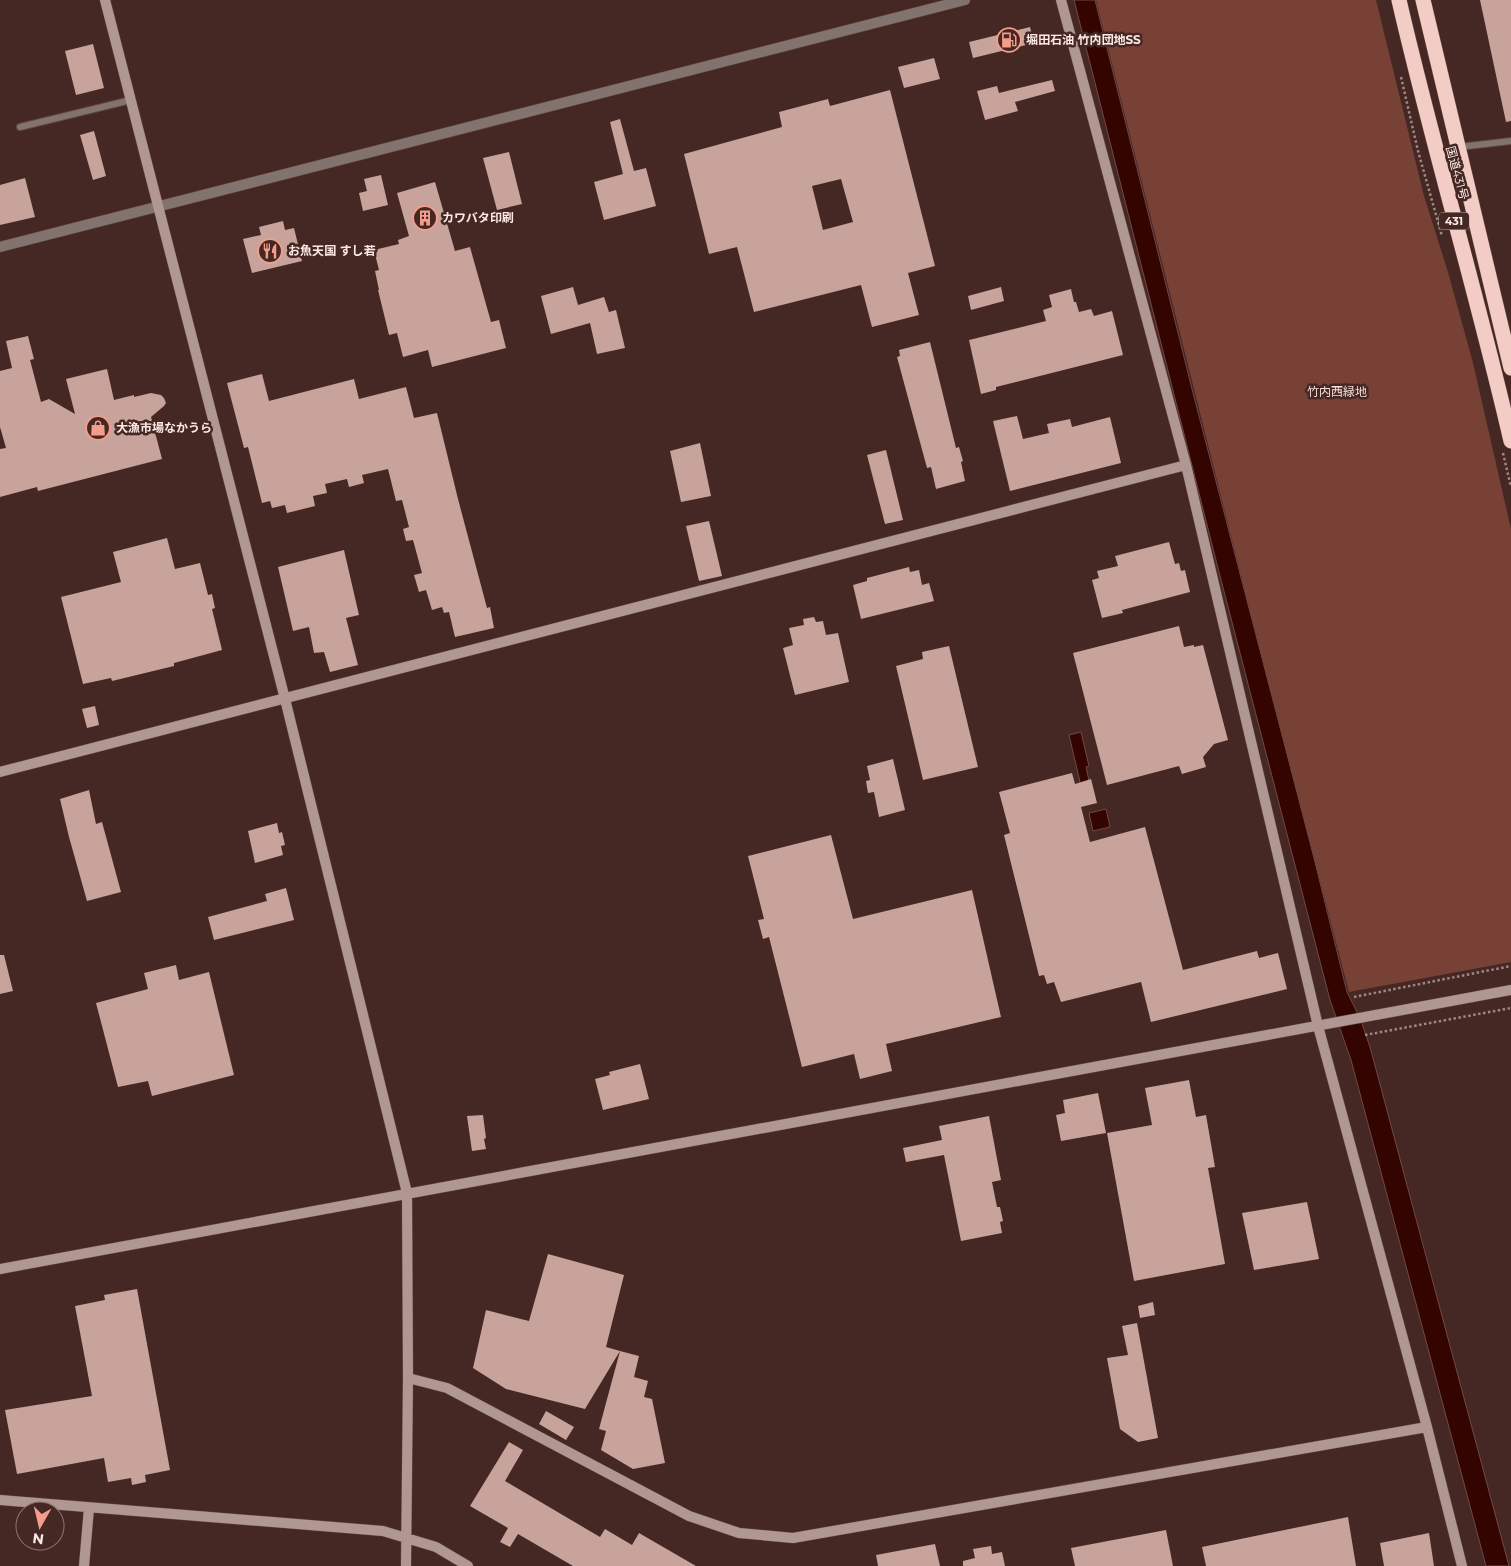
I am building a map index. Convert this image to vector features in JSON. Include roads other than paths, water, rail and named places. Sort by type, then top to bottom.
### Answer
[{"type":"highway","name":"国道431号","points":[[1399,0],[1435,151],[1491,356],[1511,441]]},
{"type":"highway","name":"国道431号","points":[[1423,0],[1511,368]]},
{"type":"street","points":[[105,0],[285,699],[407,1193],[406,1566]]},
{"type":"street","points":[[0,247],[965,0]]},
{"type":"street","points":[[1061,0],[1186,465],[1318,1026],[1427,1427],[1462,1566]]},
{"type":"street","points":[[0,772],[1186,465]]},
{"type":"street","points":[[0,1269],[1511,990]]},
{"type":"street","points":[[408,1378],[447,1388],[689,1516],[739,1533],[794,1538],[1427,1427]]},
{"type":"street","points":[[0,1500],[383,1531],[436,1548],[468,1566]]},
{"type":"street","points":[[84,1566],[89,1508]]},
{"type":"lane","points":[[20,127],[131,100]]},
{"type":"lane","points":[[1458,147],[1511,141]]},
{"type":"place","name":"堀田石油 竹内団地SS","points":[[1009,40]]},
{"type":"place","name":"カワバタ印刷","points":[[425,218]]},
{"type":"place","name":"お魚天国 すし若","points":[[270,251]]},
{"type":"place","name":"大漁市場なかうら","points":[[98,428]]},
{"type":"park label","name":"竹内西緑地","points":[[1337,392]]}]
